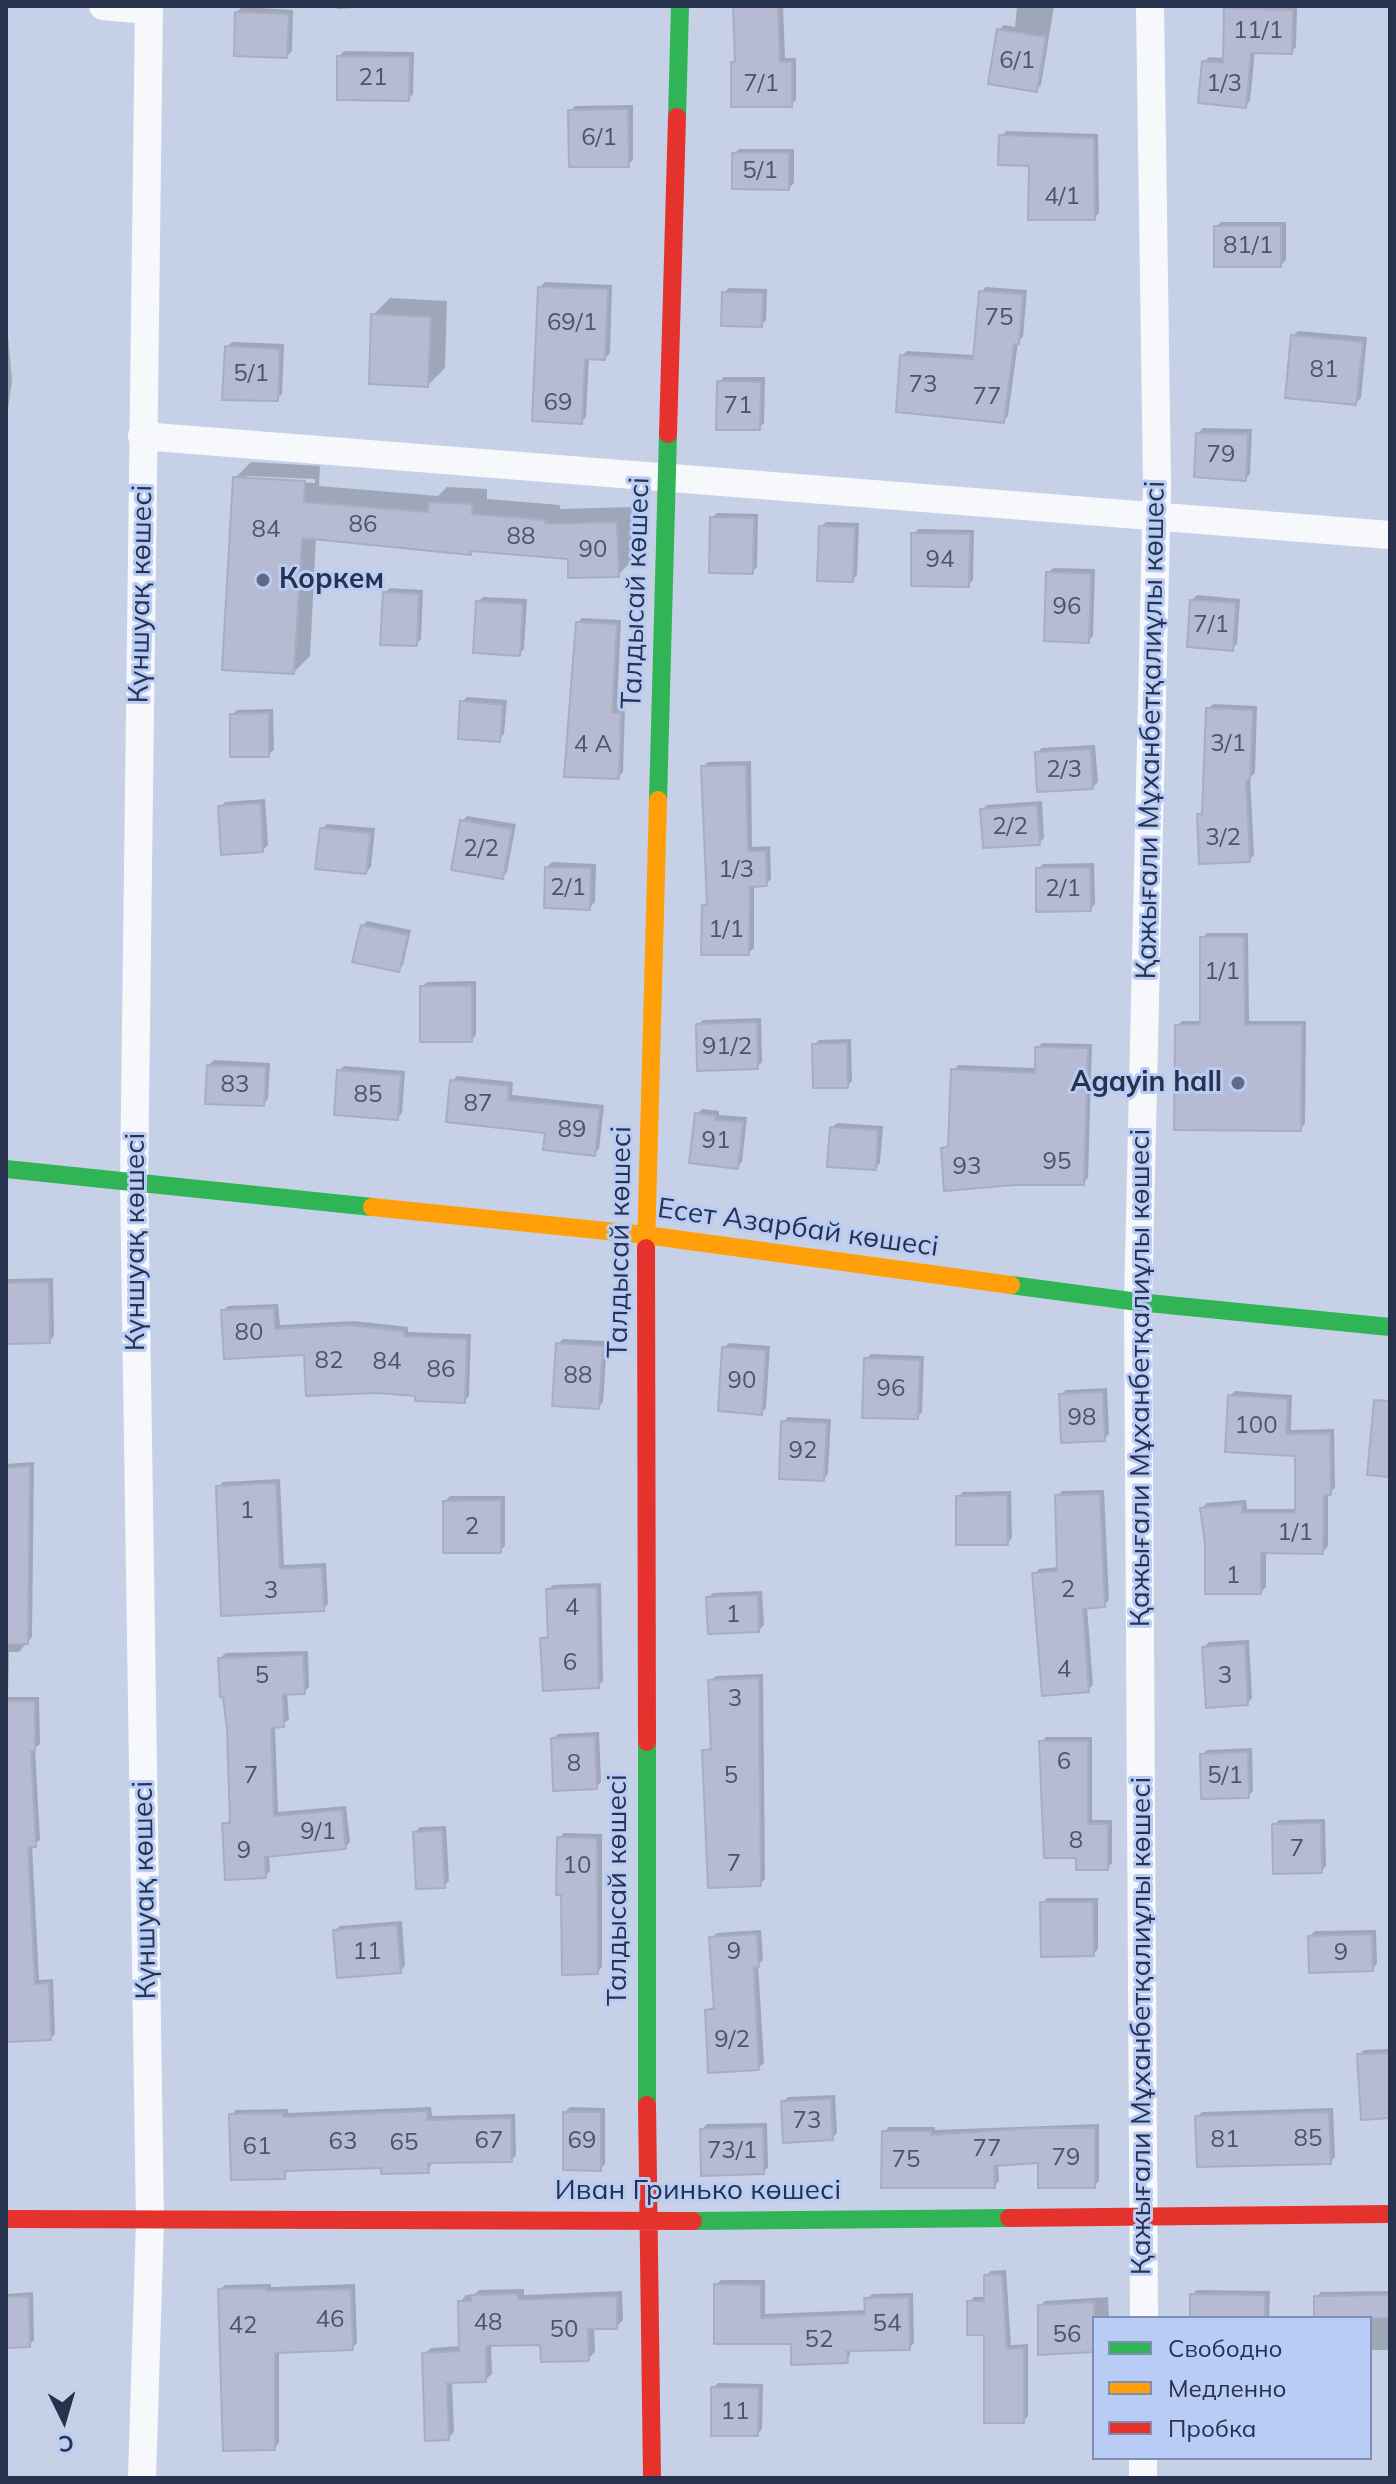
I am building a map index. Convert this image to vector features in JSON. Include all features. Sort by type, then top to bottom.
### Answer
[{"type":"street","points":[[103,6],[149,8]]},
{"type":"street","name":"Талдысай көшесі","points":[[652,2478],[647,2221],[646,1235],[680,6]]},
{"type":"street","name":"Қажығали Мұханбетқалиұлы көшесі","points":[[1144,2316],[1138,1302],[1157,516],[1150,6]]},
{"type":"street","name":"Күншуақ көшесі","points":[[142,2478],[150,2221],[134,1182],[149,8]]},
{"type":"street","points":[[142,436],[1390,535]]},
{"type":"street","name":"Есет Азарбай көшесі","points":[[6,1169],[646,1235],[1138,1302],[1390,1327]]},
{"type":"street","name":"Иван Гринько көшесі","points":[[6,2219],[647,2221],[1390,2214]]},
{"type":"building","points":[[733,6],[778,6],[780,62],[792,62],[792,107],[731,107],[731,62],[735,62]]},
{"type":"building","points":[[1224,8],[1293,10],[1292,54],[1251,53],[1246,108],[1198,103],[1202,61],[1223,63]]},
{"type":"building","points":[[235,12],[289,14],[287,58],[234,56]]},
{"type":"building","points":[[997,29],[1046,37],[1037,92],[988,84]]},
{"type":"building","points":[[337,56],[410,57],[409,101],[337,100]]},
{"type":"building","points":[[628,109],[629,167],[569,167],[568,110]]},
{"type":"building","points":[[999,135],[1094,138],[1095,220],[1028,220],[1029,166],[998,165]]},
{"type":"building","points":[[732,153],[789,153],[789,190],[732,189]]},
{"type":"building","points":[[1214,226],[1281,226],[1281,267],[1214,267]]},
{"type":"building","points":[[538,287],[608,289],[605,360],[585,359],[582,424],[532,421]]},
{"type":"building","points":[[979,291],[1023,294],[1019,344],[1014,344],[1004,423],[896,412],[900,355],[973,359]]},
{"type":"building","points":[[722,292],[763,293],[762,327],[721,326]]},
{"type":"building","points":[[371,314],[431,317],[428,387],[369,384]]},
{"type":"building","points":[[1291,335],[1363,342],[1356,405],[1285,398]]},
{"type":"building","points":[[225,346],[280,349],[278,401],[222,400]]},
{"type":"building","points":[[717,381],[761,382],[760,430],[716,430]]},
{"type":"building","points":[[1196,433],[1248,434],[1246,481],[1194,477]]},
{"type":"building","points":[[233,477],[305,481],[304,502],[428,512],[429,502],[472,504],[472,514],[545,520],[545,524],[617,522],[619,577],[568,578],[568,559],[471,551],[471,555],[302,538],[294,674],[222,670]]},
{"type":"building","points":[[710,517],[754,518],[753,574],[709,573]]},
{"type":"building","points":[[819,526],[855,527],[853,582],[817,581]]},
{"type":"building","points":[[911,533],[970,534],[969,587],[911,586]]},
{"type":"building","points":[[1046,572],[1091,574],[1089,643],[1044,641]]},
{"type":"building","points":[[383,592],[419,594],[417,646],[380,645]]},
{"type":"building","points":[[1190,600],[1236,603],[1233,651],[1187,647]]},
{"type":"building","points":[[476,601],[523,604],[520,656],[473,653]]},
{"type":"building","points":[[576,622],[617,624],[612,712],[621,713],[619,779],[564,777]]},
{"type":"building","points":[[460,701],[503,705],[500,742],[458,739]]},
{"type":"building","points":[[1206,708],[1253,710],[1250,780],[1246,780],[1250,862],[1199,864],[1197,814],[1202,814]]},
{"type":"building","points":[[269,713],[269,757],[230,757],[230,714]]},
{"type":"building","points":[[1091,749],[1093,789],[1037,792],[1035,752]]},
{"type":"building","points":[[746,765],[748,851],[766,851],[767,886],[750,887],[749,955],[701,955],[702,905],[707,905],[701,766]]},
{"type":"building","points":[[261,803],[263,852],[221,855],[218,806]]},
{"type":"building","points":[[1037,805],[1040,845],[983,848],[980,809]]},
{"type":"building","points":[[460,820],[512,829],[503,879],[451,870]]},
{"type":"building","points":[[320,828],[371,833],[366,874],[315,869]]},
{"type":"building","points":[[545,867],[591,868],[590,910],[544,908]]},
{"type":"building","points":[[1090,867],[1091,911],[1036,912],[1036,868]]},
{"type":"building","points":[[361,925],[408,935],[399,972],[352,962]]},
{"type":"building","points":[[1200,937],[1244,937],[1245,1025],[1302,1025],[1301,1131],[1174,1130],[1175,1025],[1200,1025]]},
{"type":"building","points":[[420,986],[472,986],[472,1042],[420,1042]]},
{"type":"building","points":[[757,1022],[758,1069],[697,1071],[696,1024]]},
{"type":"building","points":[[847,1043],[848,1088],[813,1088],[812,1044]]},
{"type":"building","points":[[1035,1047],[1088,1048],[1084,1185],[1015,1185],[944,1191],[941,1148],[948,1147],[951,1069],[1035,1073]]},
{"type":"building","points":[[207,1065],[266,1067],[264,1106],[205,1104]]},
{"type":"building","points":[[337,1070],[401,1075],[398,1120],[334,1115]]},
{"type":"building","points":[[450,1080],[509,1086],[508,1100],[600,1109],[595,1156],[543,1150],[545,1133],[446,1122]]},
{"type":"building","points":[[695,1113],[715,1116],[715,1120],[743,1122],[738,1169],[689,1163]]},
{"type":"building","points":[[830,1127],[878,1130],[876,1170],[827,1167]]},
{"type":"building","points":[[49,1282],[50,1343],[6,1344],[6,1283]]},
{"type":"building","points":[[274,1308],[275,1329],[348,1325],[404,1331],[404,1336],[467,1339],[465,1403],[415,1401],[415,1396],[376,1393],[306,1396],[304,1355],[224,1359],[221,1310]]},
{"type":"building","points":[[556,1343],[603,1346],[599,1409],[552,1406]]},
{"type":"building","points":[[722,1347],[766,1350],[762,1415],[718,1411]]},
{"type":"building","points":[[864,1358],[920,1360],[918,1419],[862,1418]]},
{"type":"building","points":[[1103,1392],[1105,1441],[1061,1443],[1059,1394]]},
{"type":"building","points":[[1228,1395],[1288,1399],[1286,1434],[1330,1433],[1331,1495],[1324,1495],[1323,1554],[1261,1553],[1261,1594],[1205,1594],[1205,1544],[1200,1508],[1242,1504],[1242,1513],[1295,1513],[1295,1456],[1225,1452]]},
{"type":"building","points":[[1374,1400],[1390,1401],[1390,1477],[1367,1475]]},
{"type":"building","points":[[781,1421],[827,1423],[824,1481],[779,1479]]},
{"type":"building","points":[[30,1466],[28,1644],[6,1644],[6,1468]]},
{"type":"building","points":[[276,1483],[280,1569],[322,1567],[324,1611],[221,1616],[216,1486]]},
{"type":"building","points":[[1100,1494],[1105,1607],[1083,1609],[1089,1692],[1042,1696],[1032,1573],[1057,1571],[1055,1495]]},
{"type":"building","points":[[1007,1495],[1008,1545],[956,1545],[956,1496]]},
{"type":"building","points":[[501,1500],[501,1553],[443,1553],[443,1501]]},
{"type":"building","points":[[597,1587],[599,1688],[543,1691],[540,1638],[548,1638],[546,1589]]},
{"type":"building","points":[[758,1595],[759,1632],[708,1634],[706,1597]]},
{"type":"building","points":[[1245,1644],[1248,1705],[1206,1708],[1202,1647]]},
{"type":"building","points":[[303,1655],[305,1694],[283,1695],[284,1727],[271,1728],[274,1816],[342,1810],[346,1849],[265,1857],[266,1878],[225,1880],[222,1823],[230,1823],[227,1730],[223,1697],[220,1697],[218,1658]]},
{"type":"building","points":[[759,1678],[761,1886],[708,1888],[702,1750],[711,1750],[708,1680]]},
{"type":"building","points":[[6,1701],[35,1701],[35,1751],[31,1751],[36,1847],[28,1847],[35,1984],[49,1983],[51,2040],[6,2042]]},
{"type":"building","points":[[595,1736],[597,1789],[553,1791],[551,1738]]},
{"type":"building","points":[[1039,1741],[1088,1741],[1088,1824],[1108,1824],[1108,1870],[1076,1870],[1076,1858],[1044,1858]]},
{"type":"building","points":[[1248,1752],[1249,1798],[1201,1799],[1200,1754]]},
{"type":"building","points":[[1321,1823],[1322,1873],[1273,1874],[1272,1824]]},
{"type":"building","points":[[442,1830],[445,1888],[416,1889],[413,1832]]},
{"type":"building","points":[[557,1837],[597,1838],[598,1974],[562,1975],[561,1895],[556,1895]]},
{"type":"building","points":[[1040,1902],[1093,1902],[1094,1956],[1041,1957]]},
{"type":"building","points":[[397,1925],[401,1973],[337,1978],[333,1930]]},
{"type":"building","points":[[757,1934],[759,1967],[754,1967],[759,2070],[708,2073],[705,2010],[714,2009],[709,1937]]},
{"type":"building","points":[[1372,1934],[1373,1971],[1309,1973],[1308,1936]]},
{"type":"building","points":[[1390,2053],[1390,2118],[1361,2120],[1357,2054]]},
{"type":"building","points":[[831,2099],[833,2140],[783,2143],[781,2101]]},
{"type":"building","points":[[427,2111],[427,2120],[511,2118],[512,2162],[428,2163],[429,2173],[381,2174],[381,2168],[285,2171],[285,2179],[231,2180],[229,2114],[283,2113],[283,2117]]},
{"type":"building","points":[[563,2112],[601,2112],[601,2171],[563,2170]]},
{"type":"building","points":[[1329,2112],[1331,2164],[1197,2167],[1195,2116]]},
{"type":"building","points":[[763,2127],[764,2174],[701,2176],[700,2129]]},
{"type":"building","points":[[1032,2128],[1095,2128],[1095,2188],[1038,2188],[1038,2163],[994,2166],[995,2188],[881,2188],[882,2131],[931,2131],[931,2135]]},
{"type":"building","points":[[1002,2274],[1007,2349],[1024,2348],[1024,2423],[984,2423],[984,2335],[967,2335],[967,2301],[984,2301],[984,2275]]},
{"type":"building","points":[[714,2284],[761,2285],[761,2318],[865,2314],[864,2298],[909,2297],[910,2350],[847,2351],[848,2363],[791,2365],[791,2344],[714,2344]]},
{"type":"building","points":[[267,2288],[267,2291],[351,2289],[353,2350],[275,2353],[275,2450],[223,2451],[218,2289]]},
{"type":"building","points":[[518,2294],[518,2300],[617,2296],[617,2329],[588,2329],[589,2361],[541,2362],[540,2345],[486,2346],[486,2382],[447,2383],[449,2440],[425,2441],[422,2353],[459,2351],[458,2301],[471,2301],[471,2295]]},
{"type":"building","points":[[1190,2294],[1265,2295],[1265,2316],[1190,2316]]},
{"type":"building","points":[[1389,2295],[1390,2318],[1314,2316],[1314,2296]]},
{"type":"building","points":[[29,2296],[30,2347],[6,2348],[6,2297]]},
{"type":"building","points":[[1094,2302],[1092,2352],[1038,2355],[1038,2305]]},
{"type":"building","points":[[711,2387],[759,2388],[758,2436],[711,2436]]},
{"type":"traffic: fast","points":[[677,117],[680,6]]},
{"type":"traffic: fast","points":[[658,800],[668,434]]},
{"type":"traffic: fast","points":[[6,1169],[372,1207]]},
{"type":"traffic: fast","points":[[1011,1285],[1138,1302],[1390,1327]]},
{"type":"traffic: fast","points":[[647,1742],[647,2105]]},
{"type":"traffic: fast","points":[[693,2221],[1009,2218]]},
{"type":"traffic: slow","points":[[646,1248],[658,800]]},
{"type":"traffic: slow","points":[[372,1207],[646,1235],[1011,1285]]},
{"type":"traffic: jam","points":[[668,434],[677,117]]},
{"type":"traffic: jam","points":[[646,1248],[647,1742]]},
{"type":"traffic: jam","points":[[647,2105],[652,2478]]},
{"type":"traffic: jam","points":[[1009,2218],[1390,2214]]},
{"type":"traffic: jam","points":[[6,2219],[693,2221]]},
{"type":"place","name":"Коркем","points":[[263,580]]},
{"type":"place","name":"Agayin hall","points":[[1238,1083]]}]
